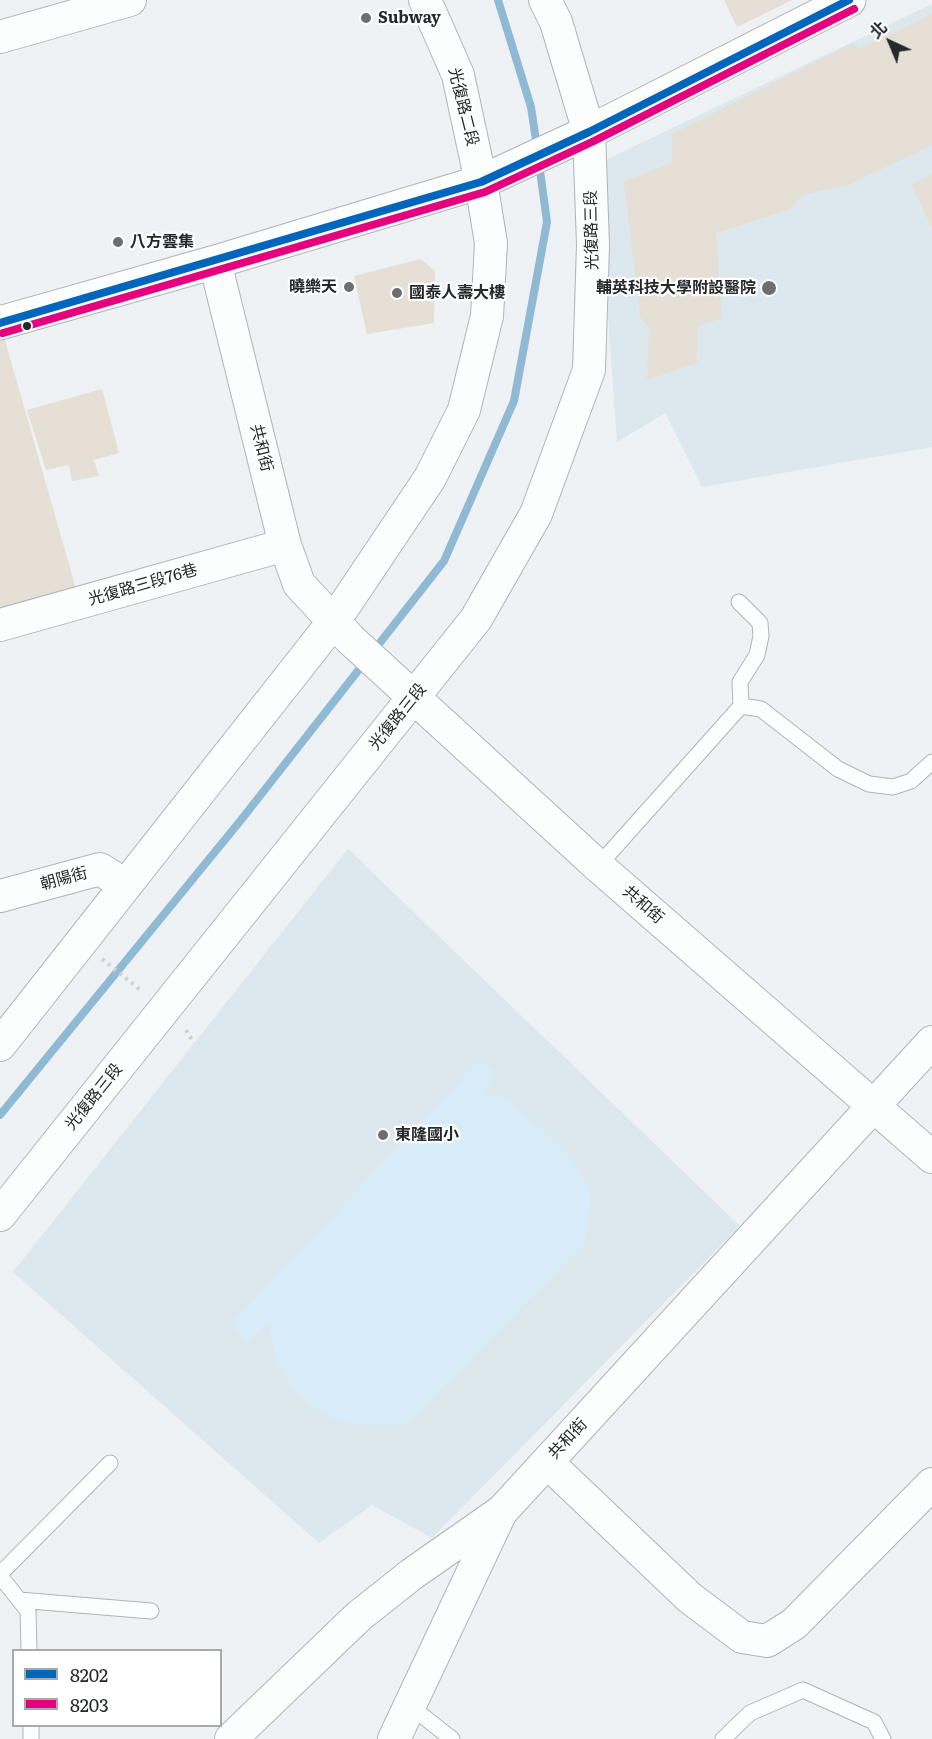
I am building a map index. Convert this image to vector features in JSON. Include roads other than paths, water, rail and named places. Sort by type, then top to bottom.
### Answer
[{"type":"main road","points":[[0,323],[215,262],[482,182],[575,139],[849,0]]},
{"type":"street","points":[[0,37],[130,0]]},
{"type":"street","name":"光復路二段","points":[[425,0],[458,75],[482,182]]},
{"type":"street","points":[[545,0],[556,22],[575,139]]},
{"type":"street","name":"光復路三段","points":[[0,1215],[476,619],[536,514],[589,370],[593,245],[575,139]]},
{"type":"street","points":[[0,1045],[125,885],[342,630],[430,478],[464,410],[487,316],[491,243],[482,182]]},
{"type":"street","name":"共和街","points":[[215,262],[285,545],[299,584],[385,671],[598,866],[932,1157]]},
{"type":"street","name":"光復路三段76巷","points":[[0,625],[285,545]]},
{"type":"street","name":"朝陽街","points":[[0,896],[100,869],[125,885]]},
{"type":"street","name":"共和街","points":[[231,1739],[359,1616],[412,1574],[502,1510],[875,1107],[932,1042]]},
{"type":"street","points":[[547,1462],[690,1598],[742,1637],[767,1641],[794,1624],[932,1484]]},
{"type":"street","points":[[394,1739],[502,1510]]},
{"type":"lane","points":[[598,866],[741,706],[740,682],[757,655],[761,636],[760,623],[739,602]]},
{"type":"lane","points":[[741,706],[761,709],[838,769],[869,784],[893,788],[928,772]]},
{"type":"lane","points":[[29,1649],[28,1611],[0,1575],[110,1463]]},
{"type":"lane","points":[[19,1600],[151,1611]]},
{"type":"lane","points":[[723,1739],[750,1713],[802,1690],[874,1722],[883,1739]]},
{"type":"lane","points":[[410,1706],[452,1739]]},
{"type":"waterway","points":[[498,0],[531,107],[537,147]]},
{"type":"waterway","points":[[0,1115],[241,820],[444,561],[514,401],[547,222],[539,163]]},
{"type":"place","name":"Subway","points":[[366,18]]},
{"type":"place","name":"八方雲集","points":[[118,242]]},
{"type":"place","name":"曉樂天","points":[[349,287]]},
{"type":"place","name":"輔英科技大學附設醫院","points":[[769,288]]},
{"type":"place","name":"國泰人壽大樓","points":[[397,293]]},
{"type":"place","name":"東隆國小","points":[[383,1135]]}]
